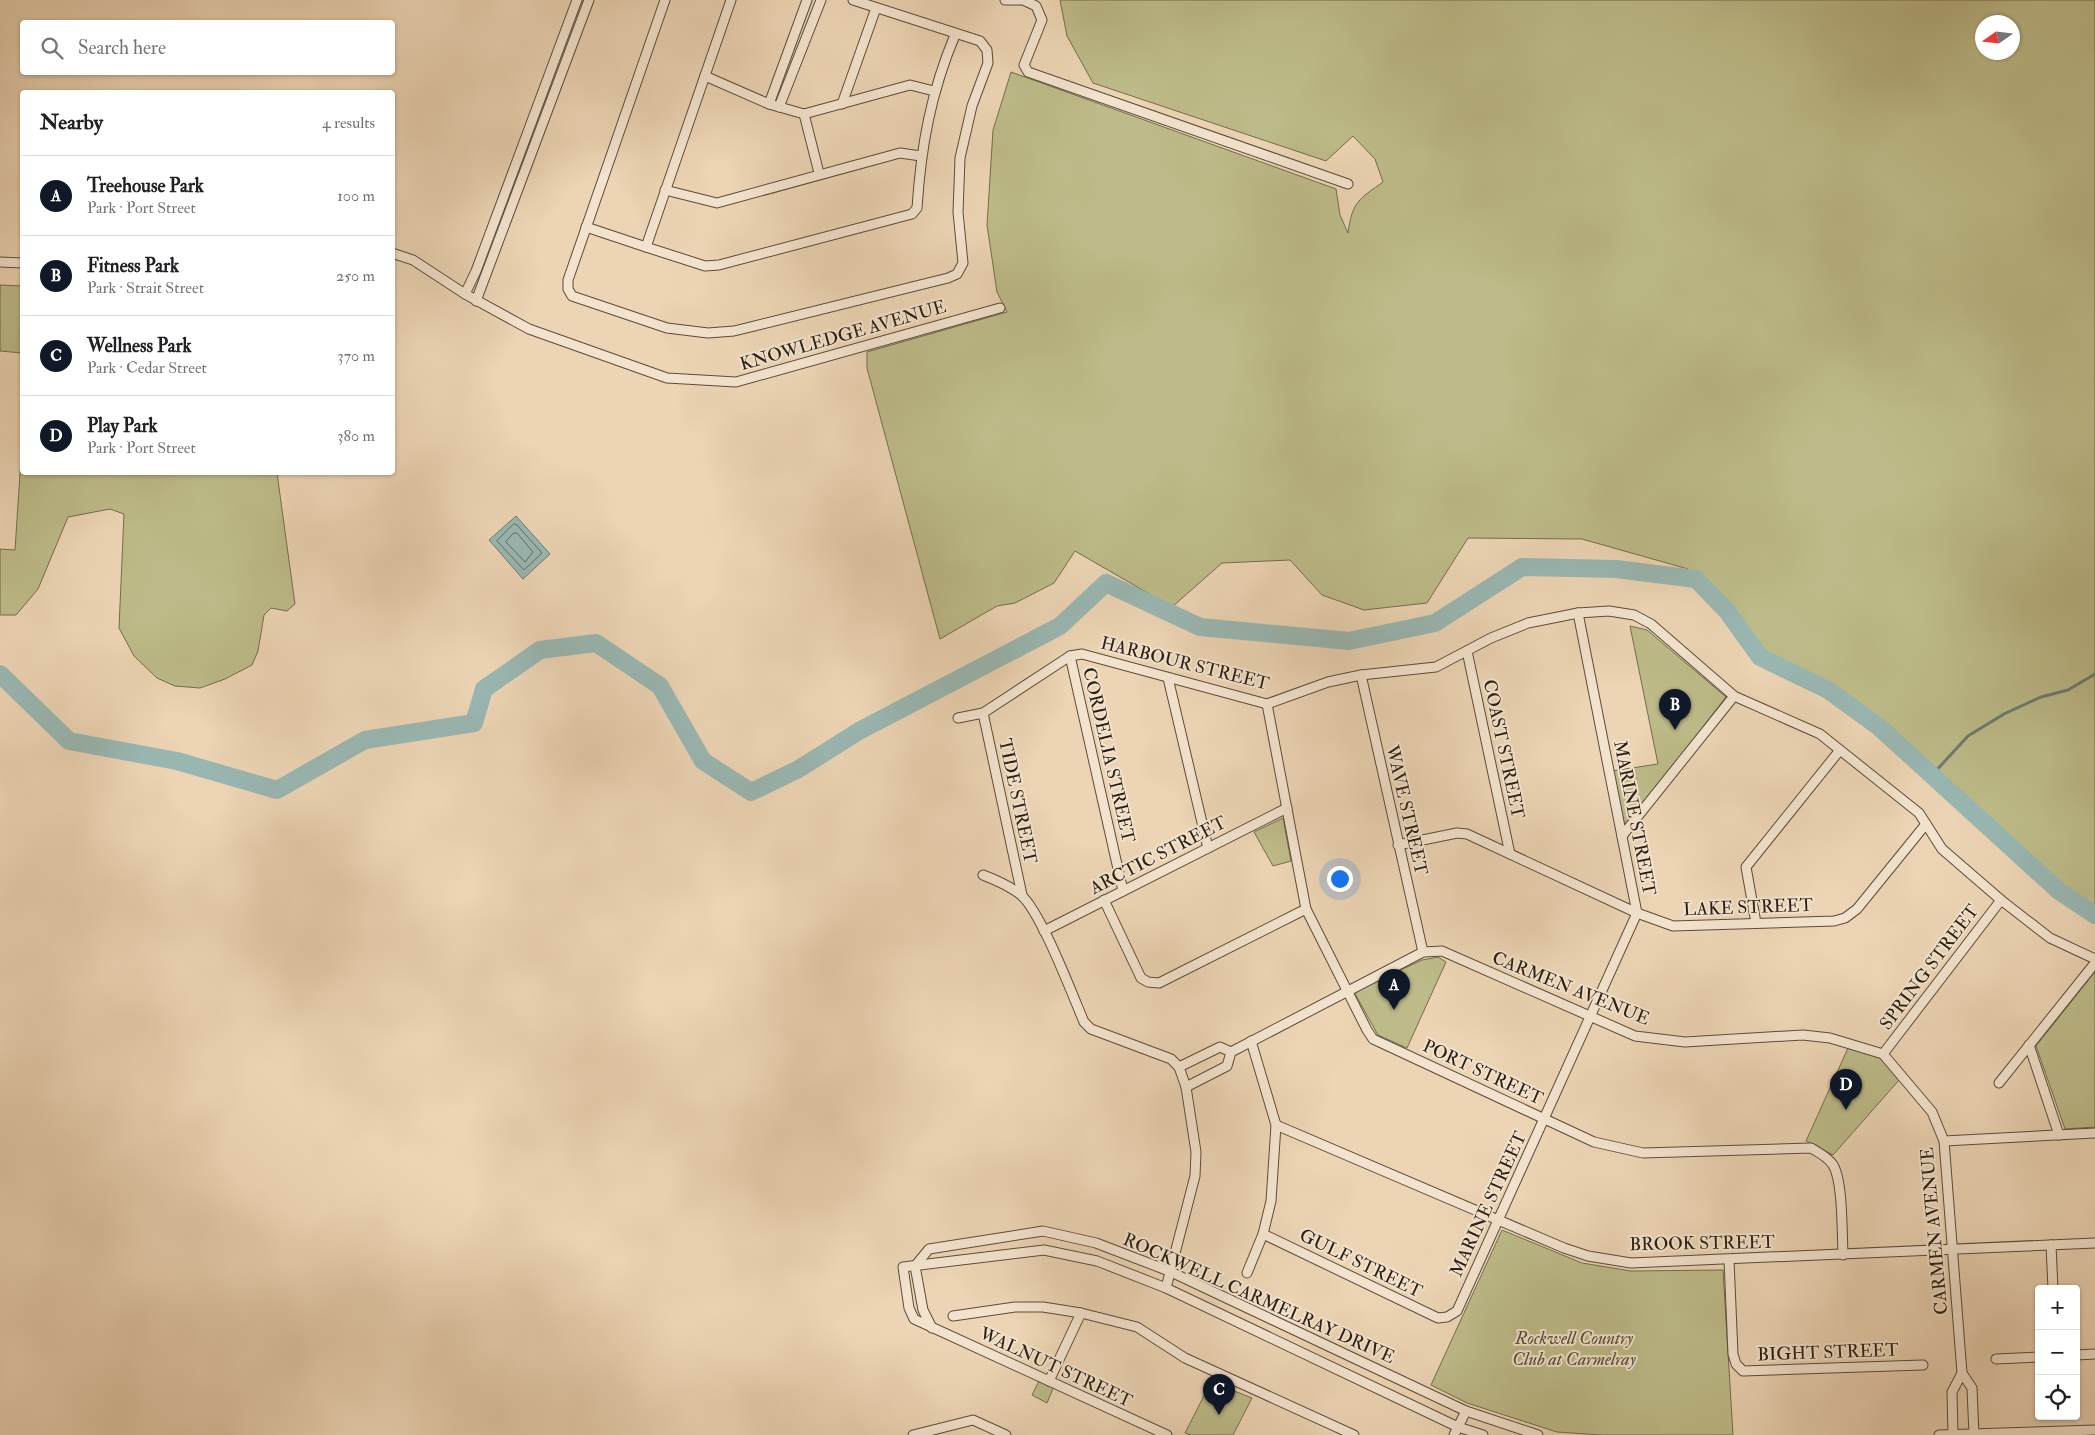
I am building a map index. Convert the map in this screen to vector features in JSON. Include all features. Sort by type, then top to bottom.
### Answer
[{"type":"street","points":[[465,294],[476,271],[577,0]]},
{"type":"street","points":[[476,301],[589,0]]},
{"type":"street","points":[[665,0],[568,280],[568,289],[572,296],[667,328],[685,331],[734,331],[957,274],[963,263],[958,212],[960,158],[972,106],[988,63],[987,50],[980,41],[853,0]]},
{"type":"street","points":[[646,247],[664,190],[732,0]]},
{"type":"street","points":[[769,104],[807,0]]},
{"type":"street","points":[[779,107],[821,0]]},
{"type":"street","points":[[1005,0],[1022,0],[1036,6],[1042,20],[1024,65],[1028,72],[1348,184]]},
{"type":"street","points":[[842,104],[876,8]]},
{"type":"street","points":[[586,227],[705,266],[719,265],[912,214],[917,208],[921,156],[934,91],[955,34]]},
{"type":"street","points":[[705,76],[769,104],[804,114],[910,85],[934,91]]},
{"type":"street","points":[[804,114],[819,173]]},
{"type":"street","points":[[664,190],[717,203],[819,173],[900,153],[921,156]]},
{"type":"street","name":"KNOWLEDGE AVENUE","points":[[395,254],[413,260],[476,301],[528,329],[667,378],[736,382],[1000,308]]},
{"type":"street","points":[[0,262],[20,263]]},
{"type":"street","name":"HARBOUR STREET","points":[[1070,656],[1082,654],[1267,704],[1312,687],[1361,675],[1436,667],[1491,638],[1528,623],[1578,613],[1609,610],[1634,615],[1651,624],[1734,696],[1820,734],[1919,813],[1942,848],[2001,900],[2050,938],[2095,961]]},
{"type":"street","name":"MARINE STREET","points":[[1446,1318],[1457,1310],[1637,913],[1578,613]]},
{"type":"street","name":"COAST STREET","points":[[1467,651],[1510,854]]},
{"type":"street","points":[[958,718],[983,713],[1070,656]]},
{"type":"street","name":"CORDELIA STREET","points":[[1070,656],[1123,891]]},
{"type":"street","name":"WAVE STREET","points":[[1361,675],[1422,952]]},
{"type":"street","points":[[1168,678],[1208,848]]},
{"type":"street","points":[[1622,836],[1734,696]]},
{"type":"street","name":"PORT STREET","points":[[1267,704],[1306,909],[1373,1039],[1594,1142],[1643,1153],[1811,1148],[1822,1154],[1832,1164],[1838,1179],[1843,1255]]},
{"type":"street","name":"TIDE STREET","points":[[983,713],[1022,895]]},
{"type":"street","points":[[1756,923],[1746,866],[1840,750]]},
{"type":"street","name":"ARCTIC STREET","points":[[1044,931],[1287,808]]},
{"type":"street","name":"LAKE STREET","points":[[1398,845],[1457,833],[1467,834],[1637,913],[1673,926],[1834,921],[1845,918],[1857,909],[1926,824]]},
{"type":"street","points":[[984,875],[1022,895],[1044,931],[1084,1022],[1091,1029],[1171,1059],[1179,1067],[1186,1087],[1196,1152],[1195,1176],[1166,1288]]},
{"type":"street","points":[[1104,900],[1141,978],[1148,982],[1159,983],[1306,909]]},
{"type":"street","name":"SPRING STREET","points":[[1884,1054],[2001,900]]},
{"type":"street","name":"CARMEN AVENUE","points":[[1186,1087],[1227,1066],[1231,1052],[1251,1041],[1422,952],[1442,951],[1592,1015],[1635,1036],[1685,1042],[1803,1036],[1830,1038],[1884,1054],[1932,1112],[1944,1141],[1962,1373],[1972,1388],[1974,1434]]},
{"type":"street","points":[[1999,1083],[2095,961]]},
{"type":"street","points":[[1247,1273],[1263,1234],[1271,1201],[1276,1125],[1251,1041]]},
{"type":"street","points":[[2029,1045],[2059,1135]]},
{"type":"street","name":"CARMEN AVENUE","points":[[1179,1067],[1220,1047],[1231,1052]]},
{"type":"street","name":"BROOK STREET","points":[[1276,1125],[1498,1220],[1588,1256],[1632,1263],[2095,1243]]},
{"type":"street","points":[[1944,1141],[2095,1133]]},
{"type":"street","name":"ROCKWELL CARMELRAY DRIVE","points":[[915,1266],[929,1249],[1043,1232],[1096,1243],[1169,1271],[1466,1411],[1538,1435]]},
{"type":"street","name":"GULF STREET","points":[[1263,1234],[1438,1318],[1446,1318]]},
{"type":"street","points":[[2051,1245],[2053,1285]]},
{"type":"street","name":"ROCKWELL CARMELRAY DRIVE","points":[[915,1266],[1044,1250],[1097,1261],[1166,1288],[1456,1431],[1483,1435]]},
{"type":"street","name":"BIGHT STREET","points":[[1729,1260],[1733,1354],[1736,1364],[1743,1371],[1923,1365]]},
{"type":"street","points":[[915,1266],[923,1310],[932,1328]]},
{"type":"street","name":"WALNUT STREET","points":[[915,1266],[903,1267],[909,1308],[914,1319],[1167,1435]]},
{"type":"street","points":[[953,1316],[1015,1307],[1043,1307],[1081,1313],[1137,1327],[1185,1358],[1354,1435]]},
{"type":"street","points":[[1049,1381],[1081,1313]]},
{"type":"street","points":[[2080,1355],[2095,1354]]},
{"type":"street","points":[[1996,1359],[2035,1357]]},
{"type":"street","name":"CARMEN AVENUE","points":[[1953,1435],[1952,1392],[1962,1373]]},
{"type":"street","points":[[1456,1431],[1466,1411]]},
{"type":"street","points":[[914,1435],[973,1420],[1006,1435]]},
{"type":"street","points":[[1939,1435],[2095,1430]]},
{"type":"green space","points":[[1060,0],[2095,0],[2095,915],[2059,891],[1879,727],[1828,690],[1760,657],[1727,611],[1688,569],[1582,539],[1468,538],[1427,603],[1364,610],[1322,595],[1290,560],[1222,563],[1172,607],[1075,551],[1054,583],[1015,603],[997,606],[940,639],[867,368],[867,352],[1007,312],[997,292],[987,225],[993,130],[1011,72],[1336,189],[1340,215],[1348,233],[1352,214],[1358,202],[1383,182],[1375,159],[1353,136],[1326,161],[1093,83],[1067,36]]},
{"type":"green space","points":[[0,285],[20,286],[20,353],[0,351]]},
{"type":"green space","points":[[20,474],[277,475],[295,604],[287,611],[271,608],[264,615],[258,651],[252,665],[225,679],[200,688],[175,686],[157,678],[134,656],[119,628],[124,514],[110,509],[68,517],[38,589],[16,615],[0,615],[0,549],[15,550]]},
{"type":"green space","points":[[1630,626],[1647,630],[1726,697],[1624,829],[1612,771],[1658,764]]},
{"type":"green space","points":[[1283,818],[1291,861],[1273,866],[1254,832]]},
{"type":"green space","points":[[1438,957],[1446,962],[1407,1048],[1378,1035],[1354,992],[1422,960]]},
{"type":"green space","points":[[2095,972],[2095,1127],[2065,1129],[2036,1046]]},
{"type":"green space","points":[[1848,1048],[1879,1057],[1900,1079],[1833,1155],[1806,1141]]},
{"type":"green space","name":"Rockwell Country Club at Carmelray","points":[[1502,1230],[1582,1263],[1631,1271],[1723,1270],[1733,1435],[1601,1435],[1557,1432],[1467,1403],[1431,1385]]},
{"type":"green space","points":[[1040,1379],[1054,1386],[1047,1403],[1032,1395]]},
{"type":"green space","points":[[1211,1382],[1252,1398],[1233,1435],[1191,1435],[1185,1433]]},
{"type":"water","points":[[516,516],[550,554],[523,579],[489,540]]},
{"type":"waterway","points":[[0,674],[69,741],[177,761],[277,790],[365,740],[474,723],[484,689],[540,650],[596,643],[660,686],[703,761],[751,792],[797,770],[859,731],[1060,626],[1106,583],[1200,627],[1349,641],[1435,623],[1522,567],[1616,569],[1696,579],[1727,611],[1760,657],[1828,690],[1879,727],[2059,891],[2095,915]]},
{"type":"waterway","points":[[1933,774],[1968,736],[2004,714],[2041,697],[2068,690],[2095,674]]},
{"type":"place","name":"Fitness Park","points":[[1675,730]]},
{"type":"place","name":"Treehouse Park","points":[[1394,1010]]},
{"type":"place","name":"Play Park","points":[[1846,1110]]},
{"type":"place","name":"Wellness Park","points":[[1219,1415]]}]
